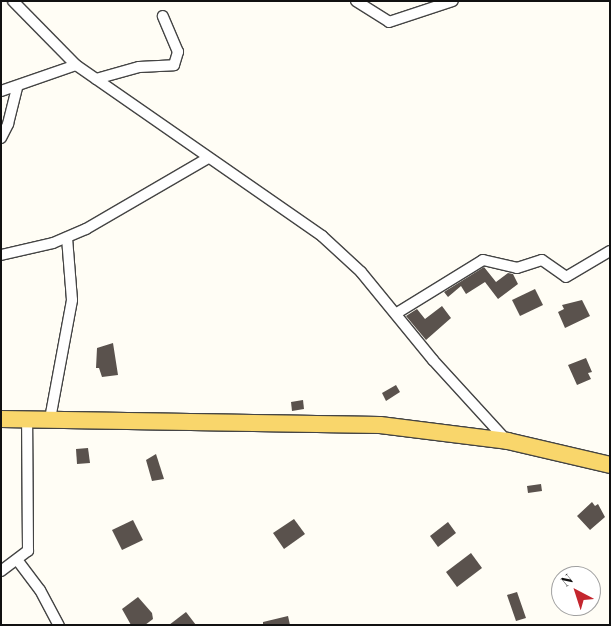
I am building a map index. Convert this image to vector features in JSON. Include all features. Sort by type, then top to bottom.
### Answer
[{"type":"main road","points":[[1,419],[380,425],[508,441],[610,465]]},
{"type":"street","points":[[13,1],[76,65],[322,236],[398,313],[433,360],[508,441]]},
{"type":"street","points":[[356,1],[389,22],[453,1]]},
{"type":"street","points":[[96,79],[139,67],[174,65],[178,52],[163,16]]},
{"type":"street","points":[[1,91],[76,65]]},
{"type":"street","points":[[1,138],[8,124],[17,87]]},
{"type":"street","points":[[1,255],[67,238],[208,158]]},
{"type":"street","points":[[50,419],[72,300],[67,238]]},
{"type":"street","points":[[398,313],[484,260],[517,268],[542,260],[551,265],[559,275],[566,277],[610,251]]},
{"type":"street","points":[[1,571],[18,561],[28,551],[27,419]]},
{"type":"street","points":[[18,561],[40,590],[59,625]]},
{"type":"building","points":[[484,267],[496,282],[508,273],[513,274],[518,284],[498,299],[485,282],[466,294],[461,286],[448,297],[444,292]]},
{"type":"building","points":[[535,289],[543,305],[520,316],[512,300]]},
{"type":"building","points":[[582,300],[590,316],[565,328],[558,312],[564,309],[562,305]]},
{"type":"building","points":[[442,306],[451,318],[426,340],[406,316],[417,309],[425,319]]},
{"type":"building","points":[[113,343],[118,375],[102,377],[99,368],[96,368],[97,348]]},
{"type":"building","points":[[586,358],[592,372],[588,373],[591,379],[577,385],[568,365]]},
{"type":"building","points":[[396,385],[400,392],[386,401],[382,393]]},
{"type":"building","points":[[303,400],[304,409],[292,411],[291,402]]},
{"type":"building","points":[[88,448],[90,463],[77,464],[76,449]]},
{"type":"building","points":[[156,454],[164,479],[152,481],[146,460]]},
{"type":"building","points":[[541,484],[542,491],[528,493],[527,486]]},
{"type":"building","points":[[592,502],[595,506],[598,504],[605,517],[590,530],[577,516]]},
{"type":"building","points":[[294,519],[305,534],[284,549],[273,533]]},
{"type":"building","points":[[133,520],[143,540],[122,550],[112,530]]},
{"type":"building","points":[[448,522],[456,533],[438,547],[430,536]]},
{"type":"building","points":[[471,553],[482,568],[457,587],[446,572]]},
{"type":"building","points":[[517,592],[526,618],[516,621],[507,595]]},
{"type":"building","points":[[138,597],[152,613],[153,619],[145,625],[131,625],[122,609]]},
{"type":"building","points":[[186,612],[196,625],[169,625]]},
{"type":"building","points":[[288,616],[290,625],[263,625],[263,622]]}]
